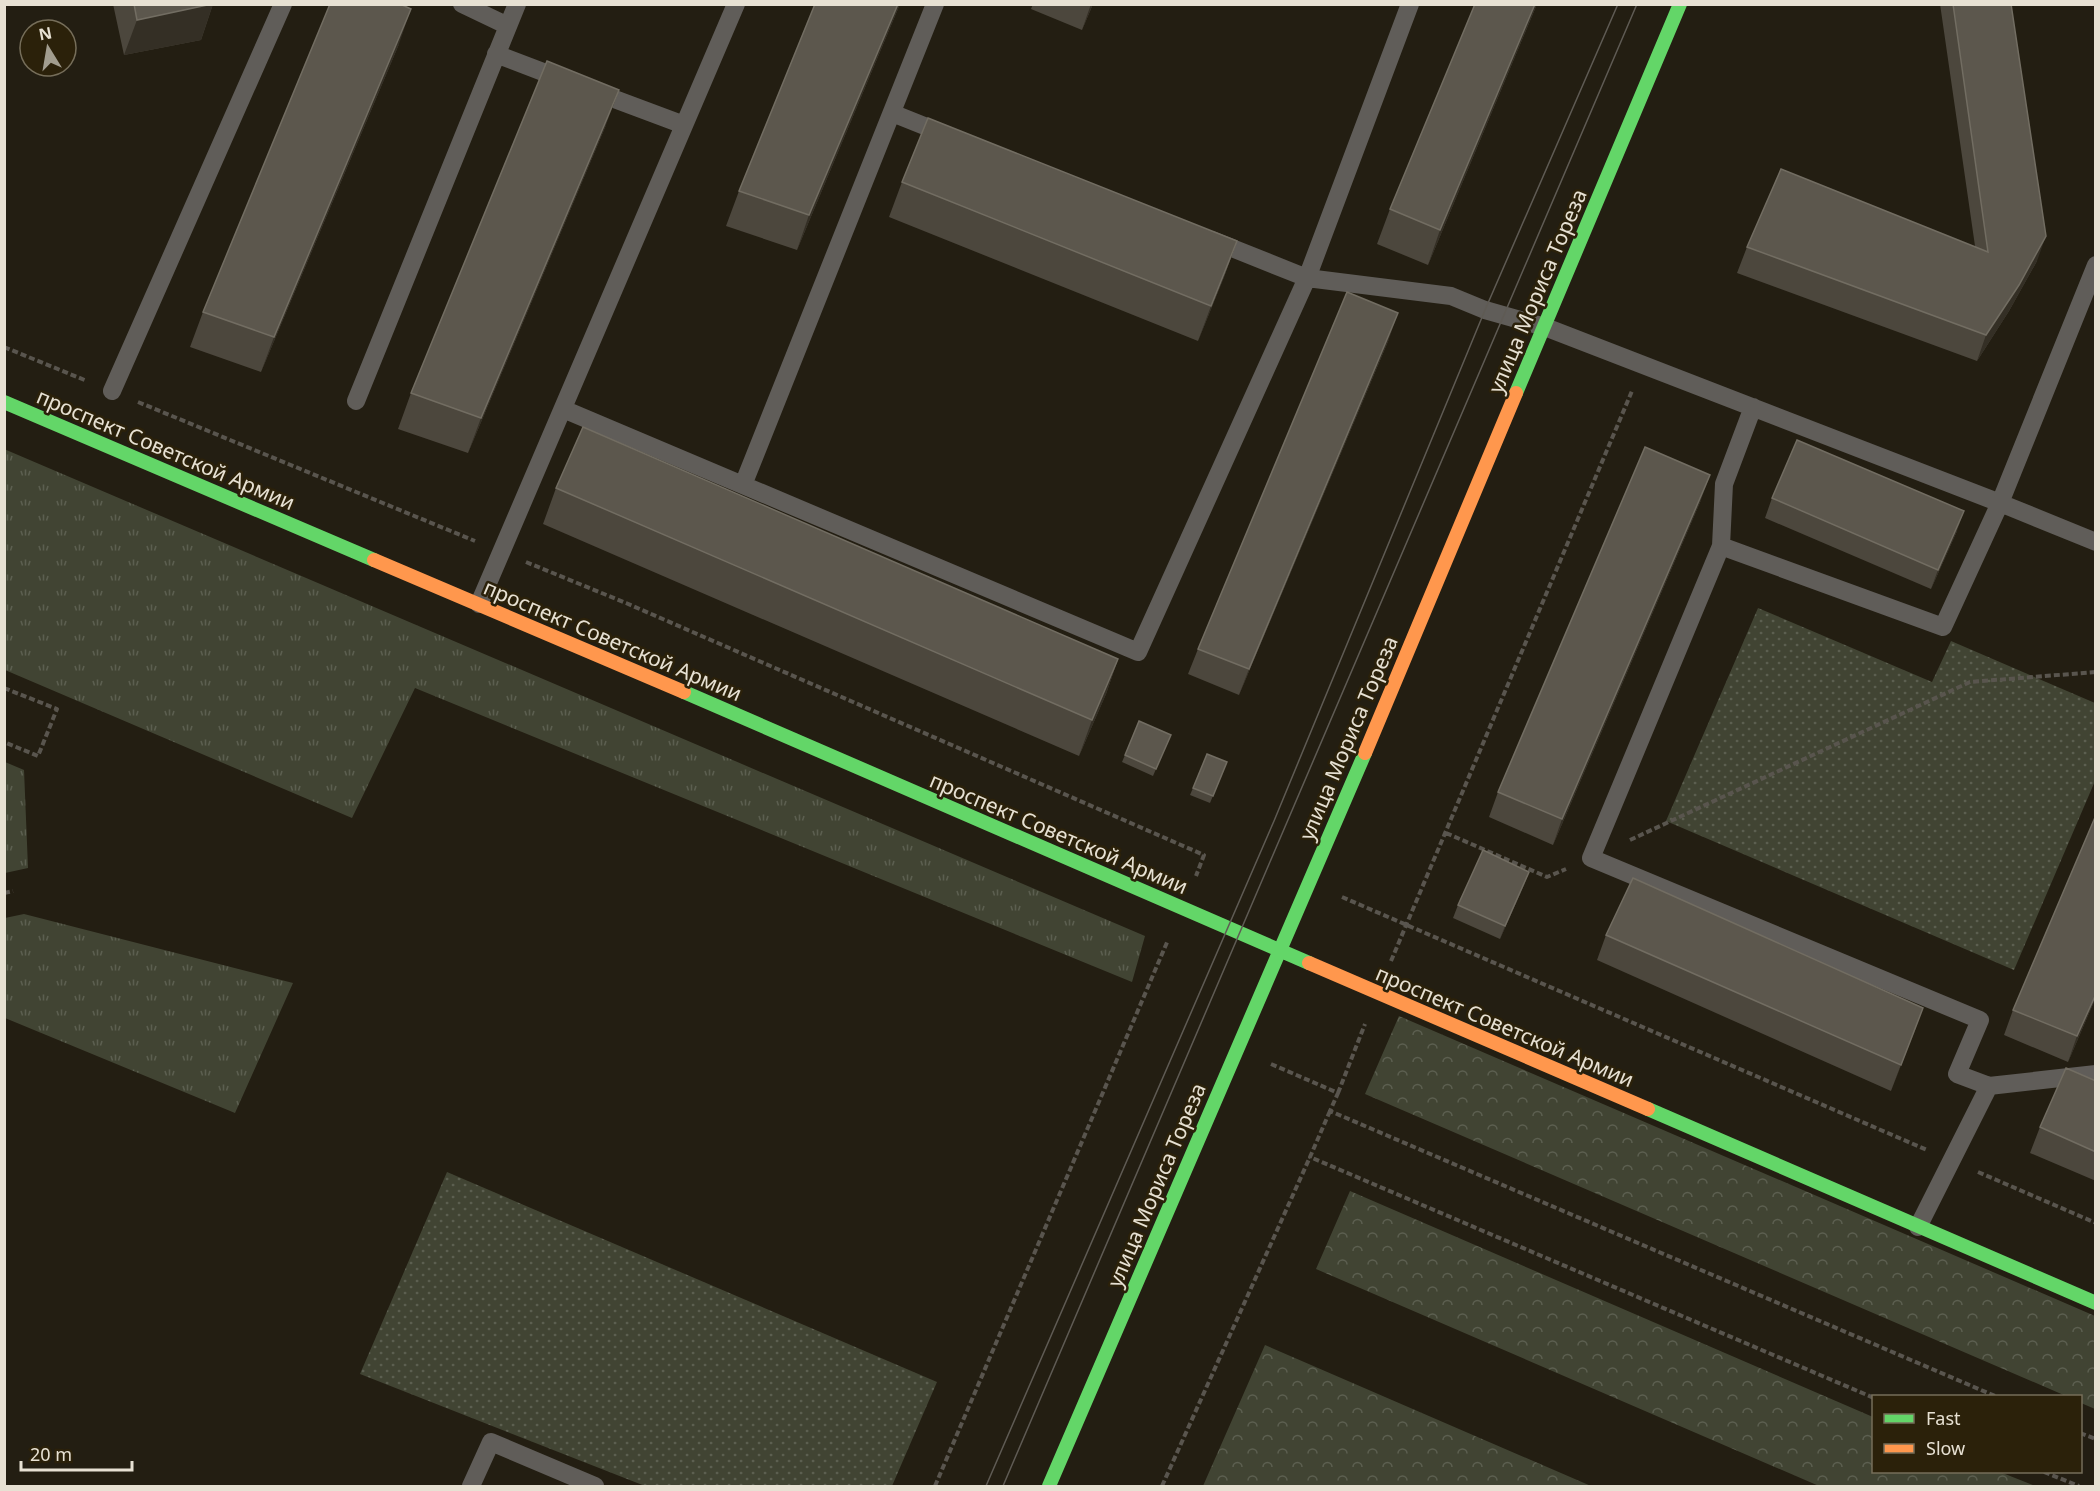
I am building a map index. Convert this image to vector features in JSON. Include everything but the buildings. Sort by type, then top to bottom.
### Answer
[{"type":"street","name":"улица Мориса Тореза","points":[[1049,1486],[1310,883],[1680,4]]},
{"type":"street","name":"проспект Советской Армии","points":[[4,402],[479,604],[2096,1303]]},
{"type":"lane","points":[[112,391],[283,4]]},
{"type":"lane","points":[[462,4],[508,26]]},
{"type":"lane","points":[[356,401],[517,4]]},
{"type":"lane","points":[[479,604],[736,4]]},
{"type":"lane","points":[[743,486],[935,4]]},
{"type":"lane","points":[[563,409],[1138,652],[1307,278],[1410,4]]},
{"type":"lane","points":[[496,54],[684,125]]},
{"type":"lane","points":[[892,113],[968,143]]},
{"type":"lane","points":[[1197,234],[1307,278],[1450,296],[1485,310],[1545,327],[2096,542]]},
{"type":"lane","points":[[1721,546],[1943,627],[2000,503],[2096,265]]},
{"type":"lane","points":[[1753,407],[1724,484],[1721,546],[1591,858],[1980,1020],[1957,1074],[1989,1086],[2096,1074]]},
{"type":"lane","points":[[1918,1227],[1989,1086]]},
{"type":"lane","points":[[471,1486],[491,1442],[595,1486]]},
{"type":"path","points":[[4,347],[626,603],[1204,855],[935,1486]]},
{"type":"path","points":[[1162,1486],[1338,1093],[1377,994],[1643,365]]},
{"type":"path","points":[[1446,833],[1546,878],[1970,682],[2096,672]]},
{"type":"path","points":[[4,688],[57,710],[38,756],[4,742]]},
{"type":"path","points":[[1310,883],[2096,1223]]},
{"type":"path","points":[[4,893],[13,891]]},
{"type":"path","points":[[1237,1050],[1338,1093]]},
{"type":"path","points":[[1330,1111],[1993,1395]]},
{"type":"path","points":[[1310,1157],[1872,1397]]},
{"type":"path","points":[[2046,1473],[2079,1486]]},
{"type":"green space","points":[[4,449],[1145,936],[1132,982],[415,688],[352,818],[5,670]]},
{"type":"green space","points":[[1758,608],[1932,682],[1951,641],[2095,703],[2095,781],[2014,970],[1666,821]]},
{"type":"green space","points":[[5,762],[24,770],[28,868],[5,873]]},
{"type":"green space","points":[[24,914],[293,983],[235,1113],[5,1018],[5,918]]},
{"type":"green space","points":[[1399,1016],[2095,1316],[2095,1409],[2082,1403],[2082,1395],[2064,1395],[1365,1094]]},
{"type":"green space","points":[[447,1172],[937,1382],[892,1486],[645,1486],[360,1374]]},
{"type":"green space","points":[[1350,1191],[1872,1417],[1872,1473],[2002,1473],[2035,1486],[1819,1486],[1316,1269]]},
{"type":"green space","points":[[1265,1345],[1591,1486],[1203,1486]]},
{"type":"tram line","points":[[986,1486],[1274,821],[1485,310],[1618,4]]},
{"type":"tram line","points":[[1003,1486],[1637,4]]},
{"type":"traffic: fast","points":[[1516,393],[1680,4]]},
{"type":"traffic: fast","points":[[4,402],[374,560]]},
{"type":"traffic: fast","points":[[684,692],[1309,963]]},
{"type":"traffic: fast","points":[[1049,1486],[1365,753]]},
{"type":"traffic: fast","points":[[1648,1109],[2096,1303]]},
{"type":"traffic: slow","points":[[1365,753],[1516,393]]},
{"type":"traffic: slow","points":[[374,560],[684,692]]},
{"type":"traffic: slow","points":[[1309,963],[1648,1109]]}]
